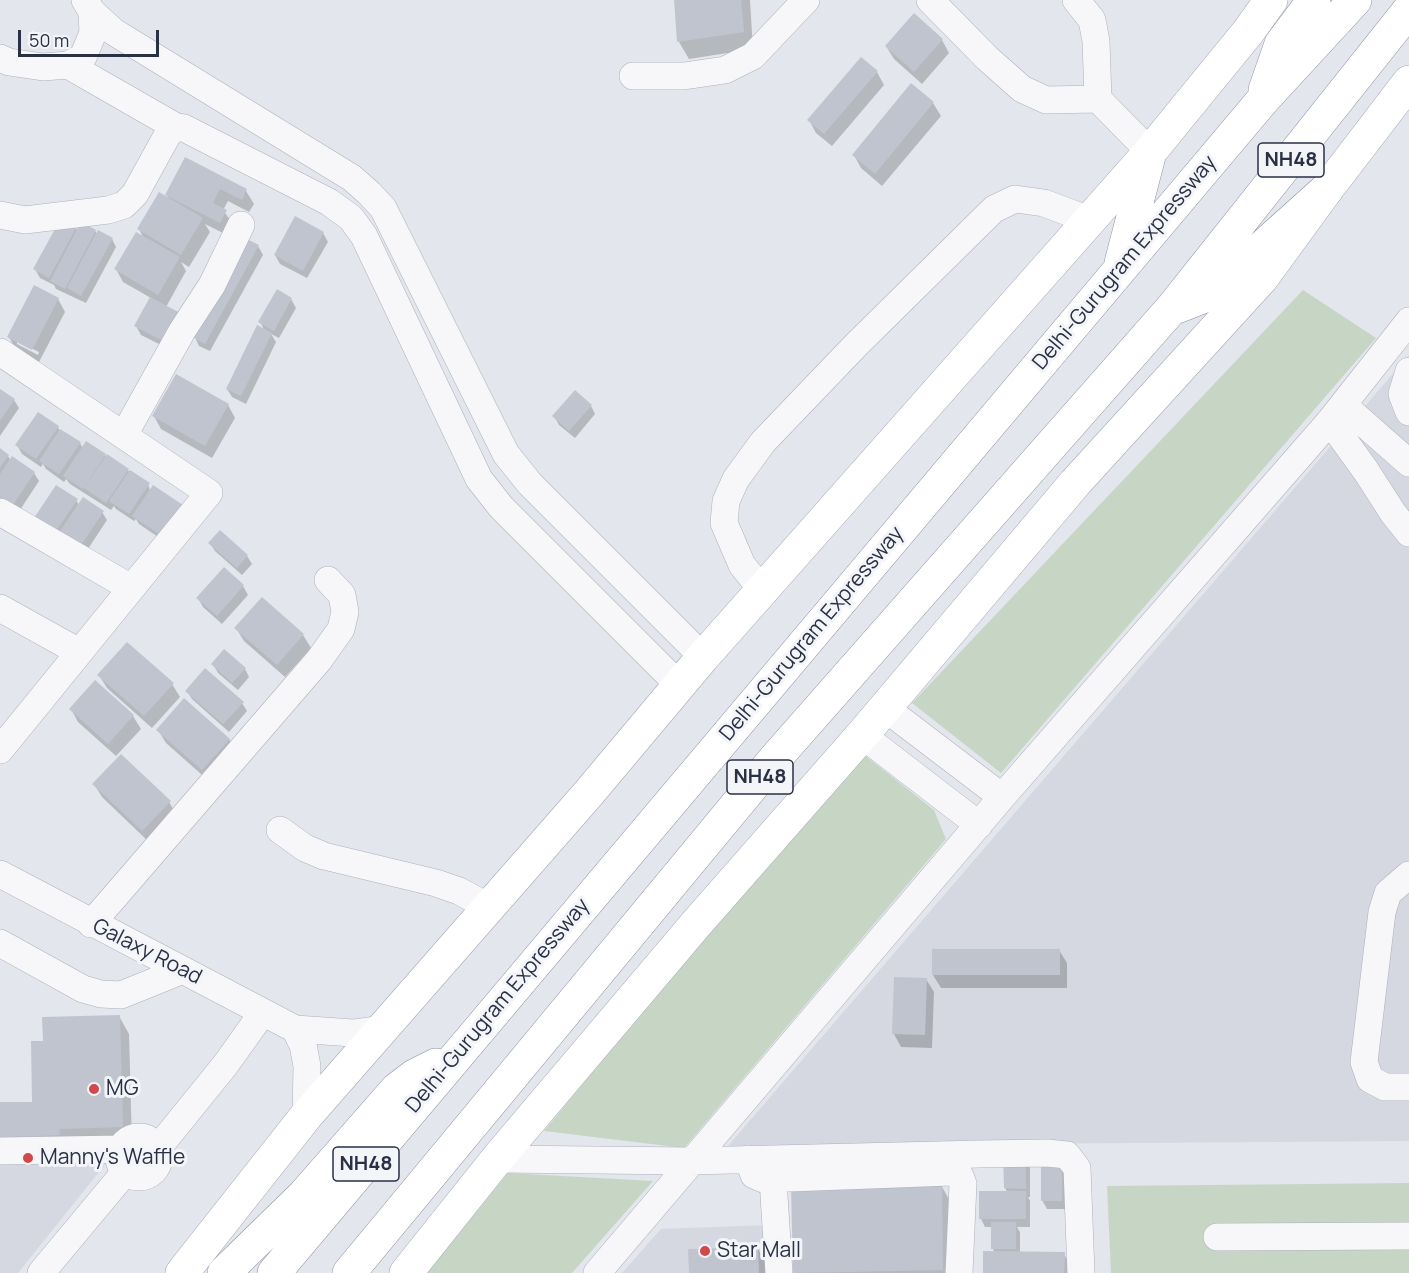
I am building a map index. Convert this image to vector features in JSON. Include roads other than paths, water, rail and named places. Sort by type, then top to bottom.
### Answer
[{"type":"main road","points":[[182,1273],[306,1116],[703,657],[1150,152],[1248,32],[1271,0]]},
{"type":"main road","points":[[1262,101],[1281,44],[1314,0]]},
{"type":"main road","name":"Delhi-Gurugram Expressway","points":[[274,1273],[1262,101],[1354,0]]},
{"type":"main road","name":"NH48","points":[[359,1268],[773,761],[1172,308],[1409,10]]},
{"type":"main road","points":[[406,1273],[497,1159],[696,924],[862,735],[1075,483],[1262,278],[1409,82]]},
{"type":"main road","points":[[1119,271],[1150,152]]},
{"type":"main road","points":[[1172,308],[1210,294],[1327,189]]},
{"type":"main road","points":[[224,1273],[304,1195],[397,1089],[414,1076],[458,1054]]},
{"type":"street","points":[[633,76],[684,76],[725,70],[753,56],[806,0]]},
{"type":"street","points":[[930,0],[987,58],[1022,89],[1046,100],[1098,99]]},
{"type":"street","points":[[1076,0],[1092,20],[1096,41],[1098,99],[1150,152]]},
{"type":"street","points":[[0,58],[9,62],[43,67],[68,65],[83,57],[93,33],[89,6]]},
{"type":"street","points":[[89,6],[114,32],[352,178],[383,208],[506,454],[541,495],[703,657]]},
{"type":"street","points":[[68,65],[176,127],[184,128],[319,197],[351,218],[364,236],[479,479],[516,521],[679,685]]},
{"type":"street","points":[[0,215],[24,220],[108,210],[124,205],[135,194],[168,134],[176,127]]},
{"type":"street","points":[[763,591],[742,565],[724,523],[726,501],[736,479],[763,442],[856,345],[993,209],[1015,199],[1044,203],[1089,220]]},
{"type":"street","points":[[124,435],[182,331],[212,285],[241,225]]},
{"type":"street","points":[[384,279],[411,266]]},
{"type":"street","points":[[597,1273],[1002,797],[1336,413],[1409,321]]},
{"type":"street","points":[[0,352],[209,493],[0,750]]},
{"type":"street","points":[[1409,371],[1402,394],[1409,412]]},
{"type":"street","points":[[1336,413],[1409,463]]},
{"type":"street","points":[[1336,413],[1366,471],[1409,534]]},
{"type":"street","points":[[516,521],[541,495]]},
{"type":"street","points":[[0,512],[131,588]]},
{"type":"street","points":[[92,924],[319,660],[341,629],[345,612],[342,595],[328,580]]},
{"type":"street","points":[[0,608],[79,652]]},
{"type":"street","points":[[885,708],[1002,797]]},
{"type":"street","points":[[862,735],[979,825]]},
{"type":"street","points":[[280,830],[305,848],[324,856],[436,883],[459,891],[489,907]]},
{"type":"street","name":"Galaxy Road","points":[[0,874],[295,1029],[353,1033],[382,1029]]},
{"type":"street","points":[[1409,874],[1388,892],[1382,912],[1364,1062],[1370,1079],[1385,1087],[1409,1087]]},
{"type":"street","points":[[0,943],[83,989],[101,994],[121,995],[183,970]]},
{"type":"street","points":[[41,1273],[137,1150],[226,1064],[259,1010]]},
{"type":"street","points":[[295,1029],[303,1045],[307,1066],[306,1116]]},
{"type":"street","points":[[32,1144],[137,1150]]},
{"type":"street","points":[[0,1151],[137,1150]]},
{"type":"street","points":[[497,1159],[690,1161],[1047,1153],[1067,1155],[1077,1168],[1081,1273]]},
{"type":"street","points":[[748,1159],[754,1175],[773,1180],[951,1172],[960,1176],[963,1184],[959,1273]]},
{"type":"street","points":[[773,1180],[779,1273]]},
{"type":"street","points":[[1217,1237],[1409,1236]]},
{"type":"place","name":"MG","points":[[94,1089]]},
{"type":"place","name":"Manny's Waffle","points":[[28,1158]]},
{"type":"place","name":"Star Mall","points":[[705,1251]]}]
